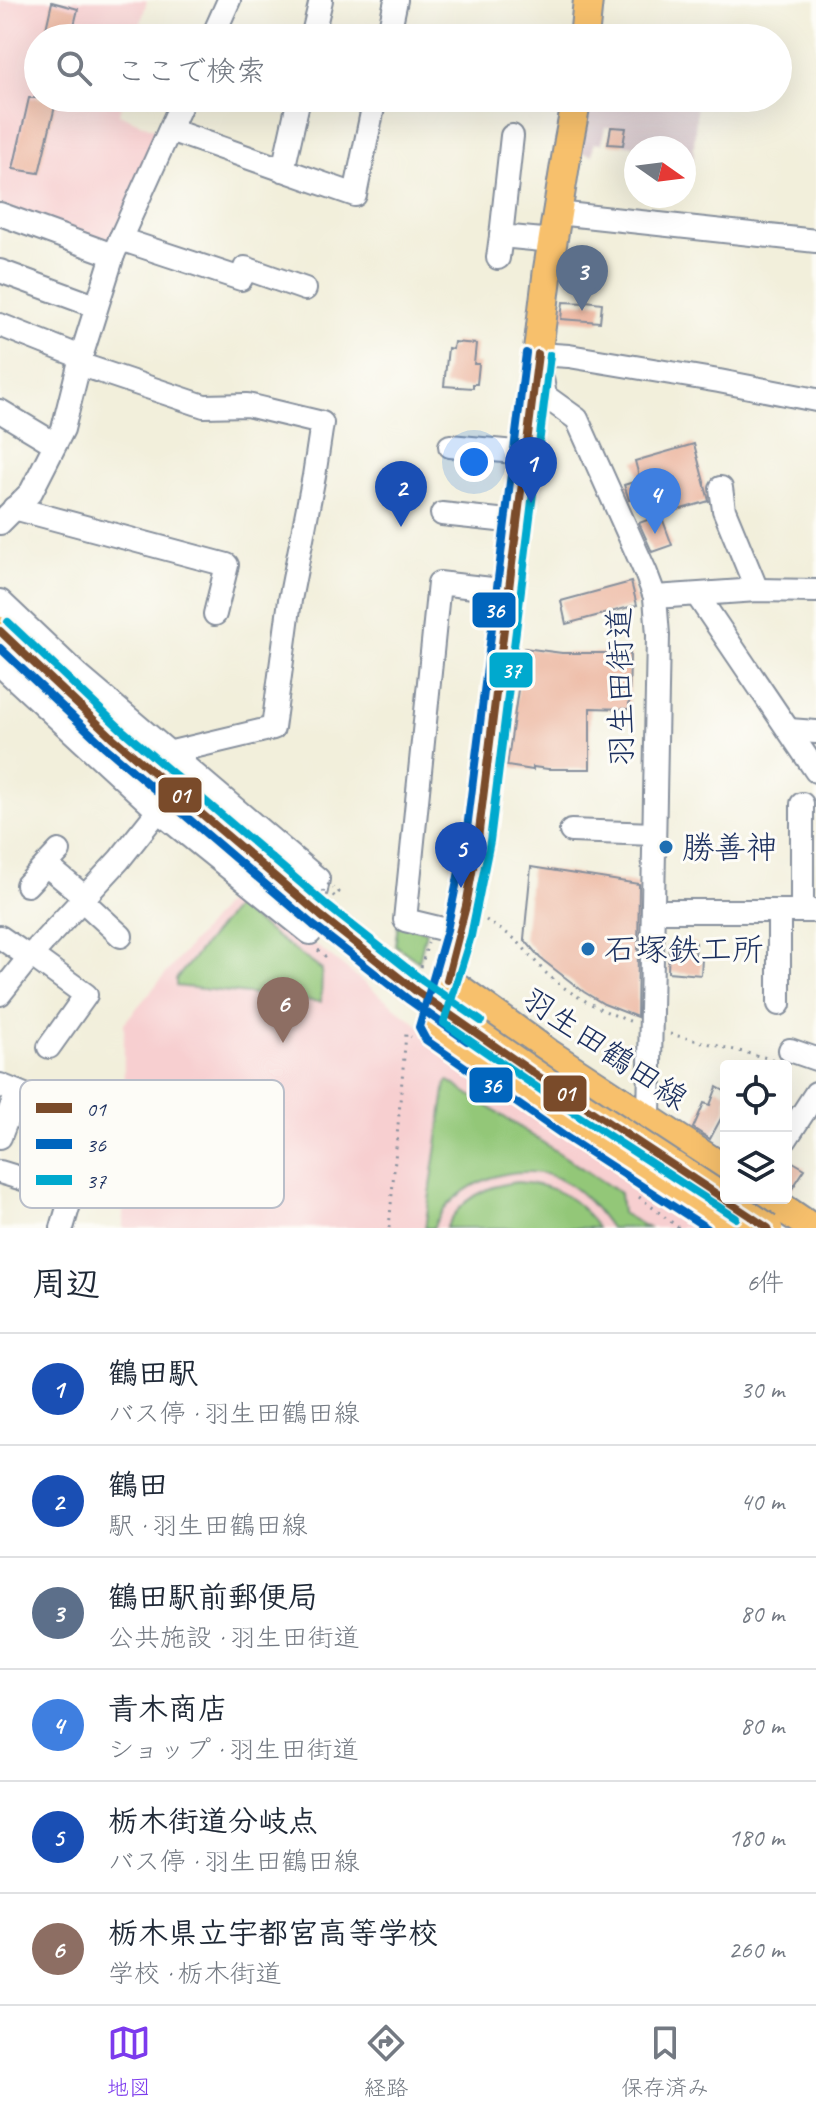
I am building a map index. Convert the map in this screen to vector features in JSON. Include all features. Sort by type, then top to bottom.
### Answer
[{"type":"main road","points":[[585,24],[588,0]]},
{"type":"main road","name":"羽生田街道","points":[[538,354],[575,112]]},
{"type":"main road","points":[[437,978],[457,929],[478,839],[538,354]]},
{"type":"main road","points":[[0,631],[113,738],[321,916],[416,991],[768,1228]]},
{"type":"main road","name":"羽生田鶴田線","points":[[437,978],[720,1166]]},
{"type":"main road","points":[[432,1021],[433,1030],[502,1079],[729,1228]]},
{"type":"main road","points":[[777,1204],[812,1228]]},
{"type":"street","points":[[218,24],[229,0]]},
{"type":"street","points":[[315,24],[321,0]]},
{"type":"street","points":[[391,24],[396,0]]},
{"type":"street","points":[[7,516],[31,492],[63,429],[95,306],[116,247],[178,112]]},
{"type":"street","points":[[283,170],[296,112]]},
{"type":"street","points":[[170,130],[355,195],[372,112]]},
{"type":"street","points":[[516,145],[500,247],[553,241]]},
{"type":"street","points":[[557,213],[816,241]]},
{"type":"street","points":[[0,214],[241,279],[245,268],[305,289]]},
{"type":"street","points":[[0,271],[95,306]]},
{"type":"street","points":[[0,325],[80,360],[204,406],[247,405],[322,423],[290,600],[273,728],[168,753]]},
{"type":"street","points":[[538,354],[584,358],[816,400]]},
{"type":"street","name":"羽生田街道","points":[[538,354],[545,396],[577,419],[655,597],[658,635],[649,1118]]},
{"type":"street","points":[[0,411],[55,444]]},
{"type":"street","points":[[450,446],[526,453]]},
{"type":"street","points":[[721,488],[724,510],[757,590]]},
{"type":"street","points":[[442,514],[517,522]]},
{"type":"street","points":[[7,516],[227,565],[215,614]]},
{"type":"street","points":[[457,929],[405,920],[439,583],[509,591]]},
{"type":"street","points":[[655,597],[757,590],[816,591]]},
{"type":"street","points":[[697,595],[816,771]]},
{"type":"street","points":[[0,601],[79,676],[318,879],[323,889]]},
{"type":"street","points":[[3,676],[238,877],[310,933],[311,926]]},
{"type":"street","points":[[789,730],[816,732]]},
{"type":"street","points":[[653,911],[809,911],[802,804]]},
{"type":"street","points":[[0,994],[30,956],[119,860],[158,811]]},
{"type":"street","points":[[571,831],[654,834]]},
{"type":"street","points":[[27,885],[52,858],[83,899],[121,936]]},
{"type":"street","points":[[779,911],[779,1004]]},
{"type":"street","points":[[0,937],[86,995],[49,1047]]},
{"type":"street","points":[[782,1055],[816,1059]]},
{"type":"street","points":[[0,1137],[9,1088]]},
{"type":"street","points":[[791,1132],[816,1093]]},
{"type":"street","points":[[0,1172],[20,1178]]},
{"type":"street","points":[[62,1228],[68,1208]]},
{"type":"path","points":[[437,978],[429,940],[457,929],[516,941],[537,966],[557,983],[614,1016],[643,1027]]},
{"type":"path","points":[[659,1032],[782,1055]]},
{"type":"path","points":[[389,1228],[406,1034]]},
{"type":"shaded area","points":[[0,0],[147,0],[141,24],[24,24],[24,112],[120,112],[161,132],[114,246],[0,205]]},
{"type":"shaded area","points":[[583,112],[696,112],[695,136],[625,136],[625,128],[605,127],[601,144],[594,143],[592,155],[576,152]]},
{"type":"shaded area","points":[[240,886],[466,1062],[720,1228],[123,1228],[123,1208],[284,1208],[284,1080],[124,1080],[124,1023]]},
{"type":"green space","points":[[235,907],[322,970],[321,1002],[176,986],[176,979]]},
{"type":"green space","points":[[398,924],[426,931],[419,962],[395,945]]},
{"type":"green space","points":[[449,1081],[620,1193],[622,1213],[648,1228],[610,1228],[574,1187],[549,1175],[530,1172],[510,1173],[472,1186],[443,1211],[433,1228],[425,1228],[446,1083]]},
{"type":"green space","points":[[518,1182],[564,1194],[582,1208],[597,1228],[446,1228],[459,1209],[476,1195],[496,1186]]},
{"type":"building","points":[[52,2],[78,9],[74,24],[47,24]]},
{"type":"building","points":[[26,112],[54,112],[39,173],[13,169]]},
{"type":"building","points":[[611,127],[626,128],[623,145],[608,144]]},
{"type":"building","points":[[563,302],[602,303],[600,322],[561,319]]},
{"type":"building","points":[[454,342],[476,344],[474,364],[479,364],[477,384],[473,384],[473,388],[444,386],[448,348],[453,349]]},
{"type":"building","points":[[694,444],[709,501],[650,518],[644,496],[629,500],[624,485],[640,480],[635,461]]},
{"type":"building","points":[[661,515],[672,545],[652,552],[639,523]]},
{"type":"building","points":[[631,582],[637,605],[566,624],[561,601]]},
{"type":"building","points":[[524,648],[562,653],[630,653],[629,709],[590,708],[590,769],[533,767],[533,770],[507,766]]},
{"type":"building","name":"石塚鉄工所","points":[[531,867],[639,884],[637,1017],[584,992],[540,958],[524,939]]},
{"type":"building","points":[[669,942],[696,943],[695,958],[702,958],[701,975],[668,972]]},
{"type":"building","points":[[717,1087],[720,1089],[720,1120],[710,1139],[693,1128],[704,1103],[710,1105]]},
{"type":"building","points":[[792,1161],[805,1169],[792,1189]]},
{"type":"transit line","name":"36","points":[[526,353],[466,837],[447,930],[419,1027],[426,1040],[563,1135],[707,1228]]},
{"type":"transit line","name":"01","points":[[447,980],[466,906],[478,839],[538,354]]},
{"type":"transit line","name":"37","points":[[550,355],[490,841],[471,936],[444,1023],[577,1115],[736,1218]]},
{"type":"transit line","name":"37","points":[[8,622],[121,729],[329,907],[423,981],[481,1021]]},
{"type":"transit line","name":"01","points":[[0,631],[113,738],[321,916],[416,991],[768,1228]]},
{"type":"transit line","name":"36","points":[[0,648],[105,747],[313,925],[467,1041]]},
{"type":"place","name":"鶴田駅前郵便局","points":[[582,311]]},
{"type":"place","name":"鶴田駅","points":[[531,503]]},
{"type":"place","name":"鶴田","points":[[401,527]]},
{"type":"place","name":"青木商店","points":[[655,534]]},
{"type":"place","name":"勝善神","points":[[666,847]]},
{"type":"place","name":"栃木街道分岐点","points":[[461,888]]},
{"type":"place","name":"石塚鉄工所","points":[[588,949]]},
{"type":"place","name":"栃木県立宇都宮高等学校","points":[[283,1043]]}]
